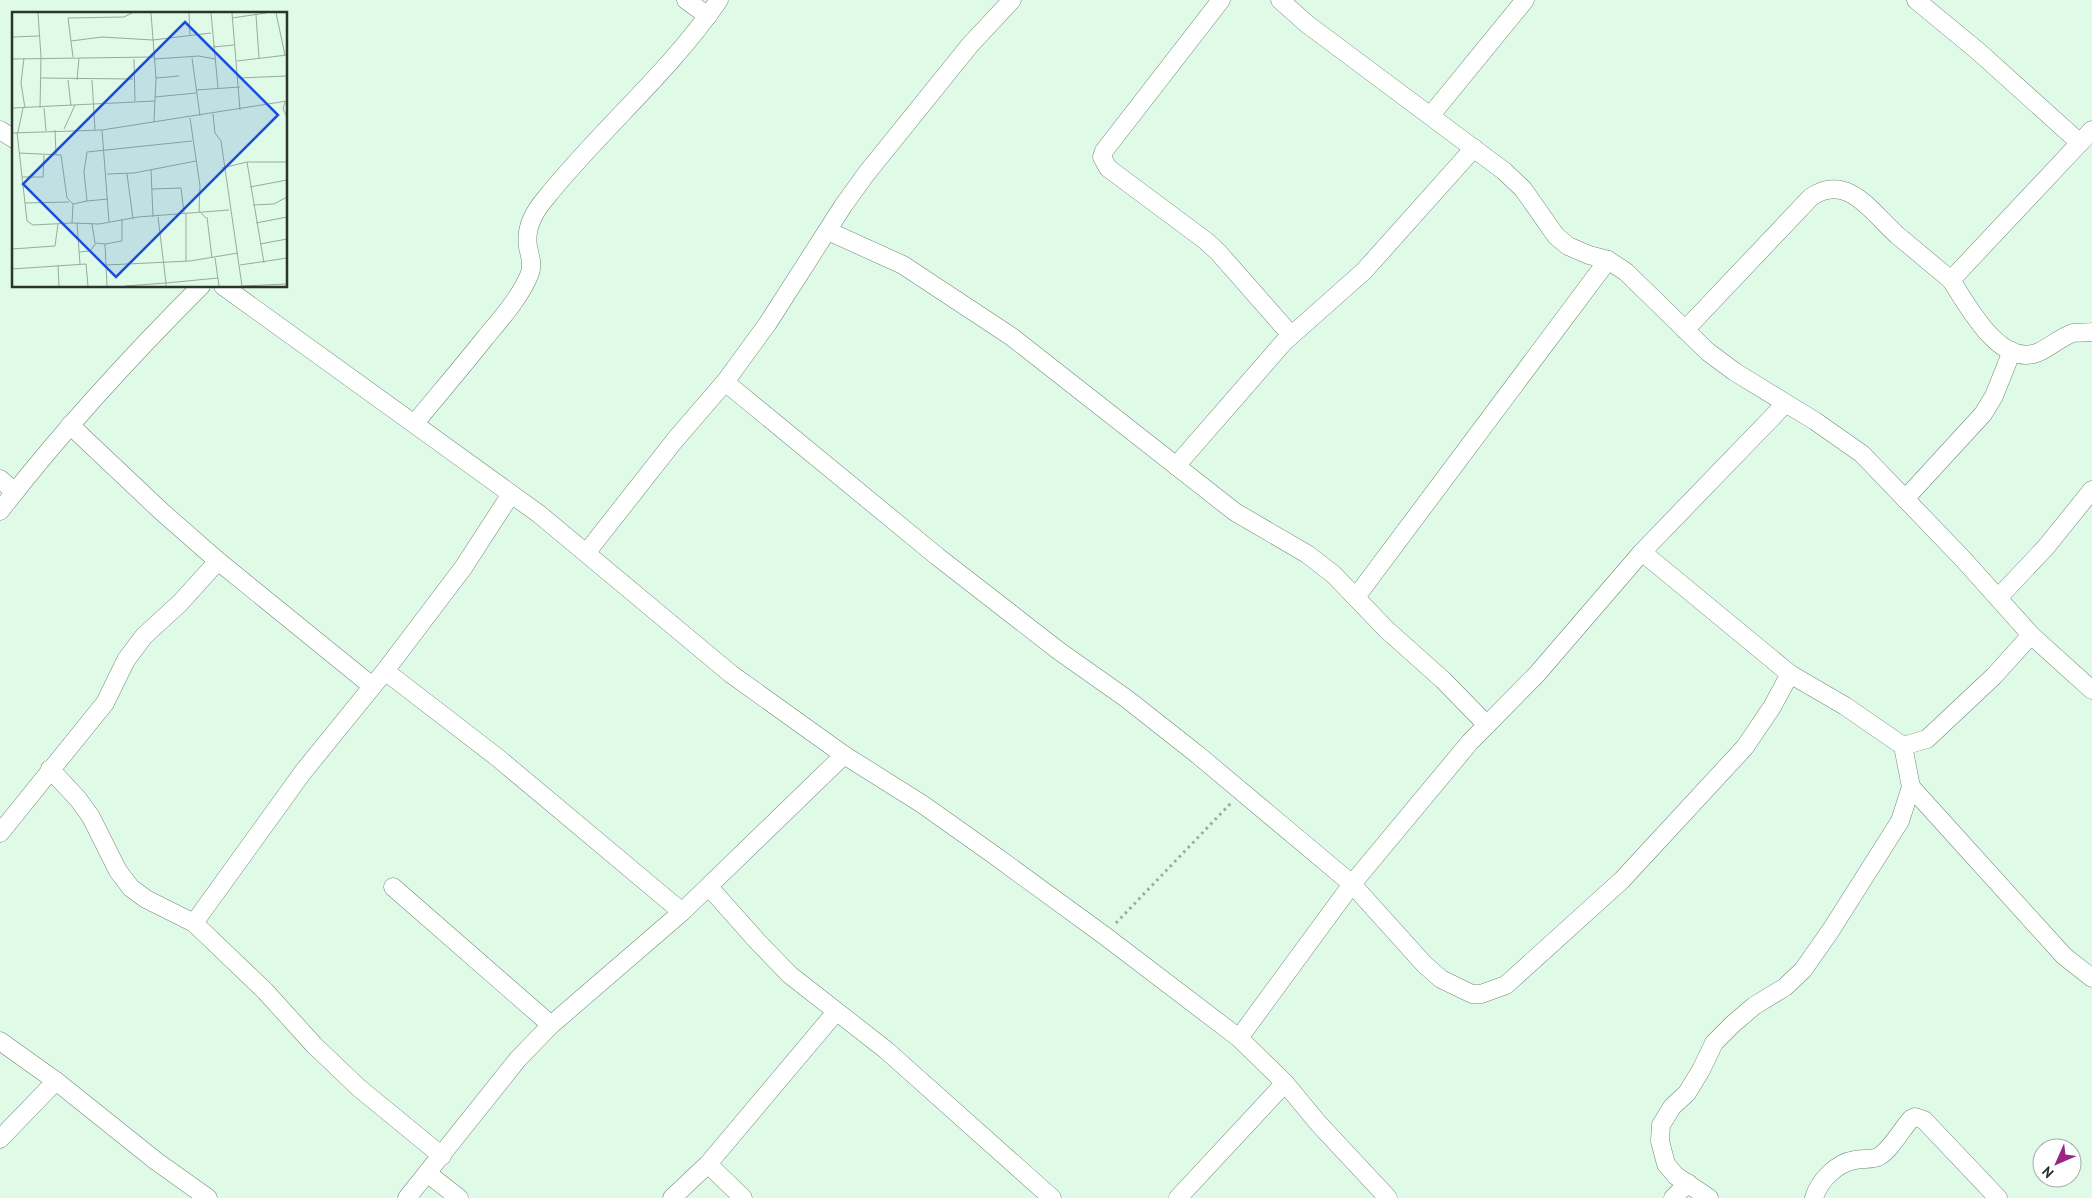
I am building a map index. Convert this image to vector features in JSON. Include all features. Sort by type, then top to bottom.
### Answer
[{"type":"street","points":[[686,0],[708,16]]},
{"type":"street","points":[[415,423],[502,318],[521,289],[530,273],[532,262],[527,237],[528,228],[544,199],[664,68],[708,16],[719,0]]},
{"type":"street","points":[[587,552],[675,440],[725,382],[768,323],[866,174],[970,46],[1012,0]]},
{"type":"street","points":[[1221,0],[1104,151],[1102,157],[1108,168],[1218,252],[1291,335]]},
{"type":"street","points":[[1280,0],[1307,24],[1504,171],[1523,189],[1556,236],[1568,246],[1589,255],[1608,260],[1626,272],[1708,352],[1735,372],[1815,421],[1862,454],[2031,635],[2092,690]]},
{"type":"street","points":[[1431,115],[1525,0]]},
{"type":"street","points":[[1916,0],[2086,136],[1951,280]]},
{"type":"street","points":[[0,130],[12,138]]},
{"type":"street","points":[[1176,466],[1291,335],[1364,271],[1474,148]]},
{"type":"street","points":[[1685,330],[1810,197],[1822,189],[1837,189],[1851,194],[1866,204],[1896,234],[1951,280],[1975,318],[2002,347],[2025,356],[2038,352],[2073,333],[2092,332]]},
{"type":"street","points":[[828,231],[903,265],[1012,337],[1235,512],[1307,554],[1333,574],[1387,630],[1443,680],[1487,725]]},
{"type":"street","points":[[1356,597],[1608,260]]},
{"type":"street","points":[[0,511],[70,425],[145,342],[199,288]]},
{"type":"street","points":[[226,288],[539,514],[587,552],[731,674],[844,755],[922,804],[1105,936],[1239,1038],[1285,1083],[1318,1123],[1388,1198]]},
{"type":"street","points":[[1905,499],[1983,414],[1994,396],[2012,351]]},
{"type":"street","points":[[725,382],[938,557],[1059,651],[1127,699],[1242,792],[1352,884],[1424,964],[1441,979],[1472,994],[1481,994],[1506,985],[1622,880],[1746,747],[1790,674]]},
{"type":"street","points":[[1239,1038],[1352,884],[1470,742],[1537,674],[1642,552],[1785,404]]},
{"type":"street","points":[[70,425],[161,511],[218,561],[372,686]]},
{"type":"street","points":[[0,479],[15,492]]},
{"type":"street","points":[[1998,598],[2046,547],[2092,490]]},
{"type":"street","points":[[194,923],[303,772],[385,671],[463,568],[511,494]]},
{"type":"street","points":[[1642,552],[1790,674],[1845,706],[1903,746],[1911,787],[1900,821],[1831,930],[1803,970],[1785,987],[1747,1012],[1714,1043],[1687,1093],[1672,1107],[1661,1125],[1660,1141],[1666,1164],[1676,1176],[1709,1198]]},
{"type":"street","points":[[0,833],[105,703],[126,660],[144,636],[180,603],[218,561]]},
{"type":"street","points":[[1903,746],[1927,739],[1994,676],[2031,635]]},
{"type":"street","points":[[385,671],[498,758],[682,912]]},
{"type":"street","points":[[407,1198],[506,1074],[551,1024],[682,912],[844,755]]},
{"type":"street","points":[[50,770],[78,799],[91,817],[118,872],[131,888],[146,899],[194,923],[265,991],[314,1045],[442,1156]]},
{"type":"street","points":[[1911,787],[2064,956],[2092,978]]},
{"type":"street","points":[[393,887],[551,1024]]},
{"type":"street","points":[[709,887],[790,975],[886,1050],[1052,1198]]},
{"type":"street","points":[[672,1198],[708,1164],[836,1012]]},
{"type":"street","points":[[0,1041],[56,1081],[156,1161],[208,1198]]},
{"type":"street","points":[[0,1139],[56,1081]]},
{"type":"street","points":[[1178,1198],[1285,1083]]},
{"type":"street","points":[[1814,1198],[1820,1184],[1837,1167],[1854,1160],[1878,1157],[1890,1146],[1911,1119],[1918,1117],[1924,1120],[1998,1198]]},
{"type":"street","points":[[708,1164],[744,1198]]},
{"type":"street","points":[[427,1173],[459,1198]]},
{"type":"street","points":[[1673,1198],[1688,1183]]},
{"type":"path","points":[[1105,936],[1242,792]]}]
